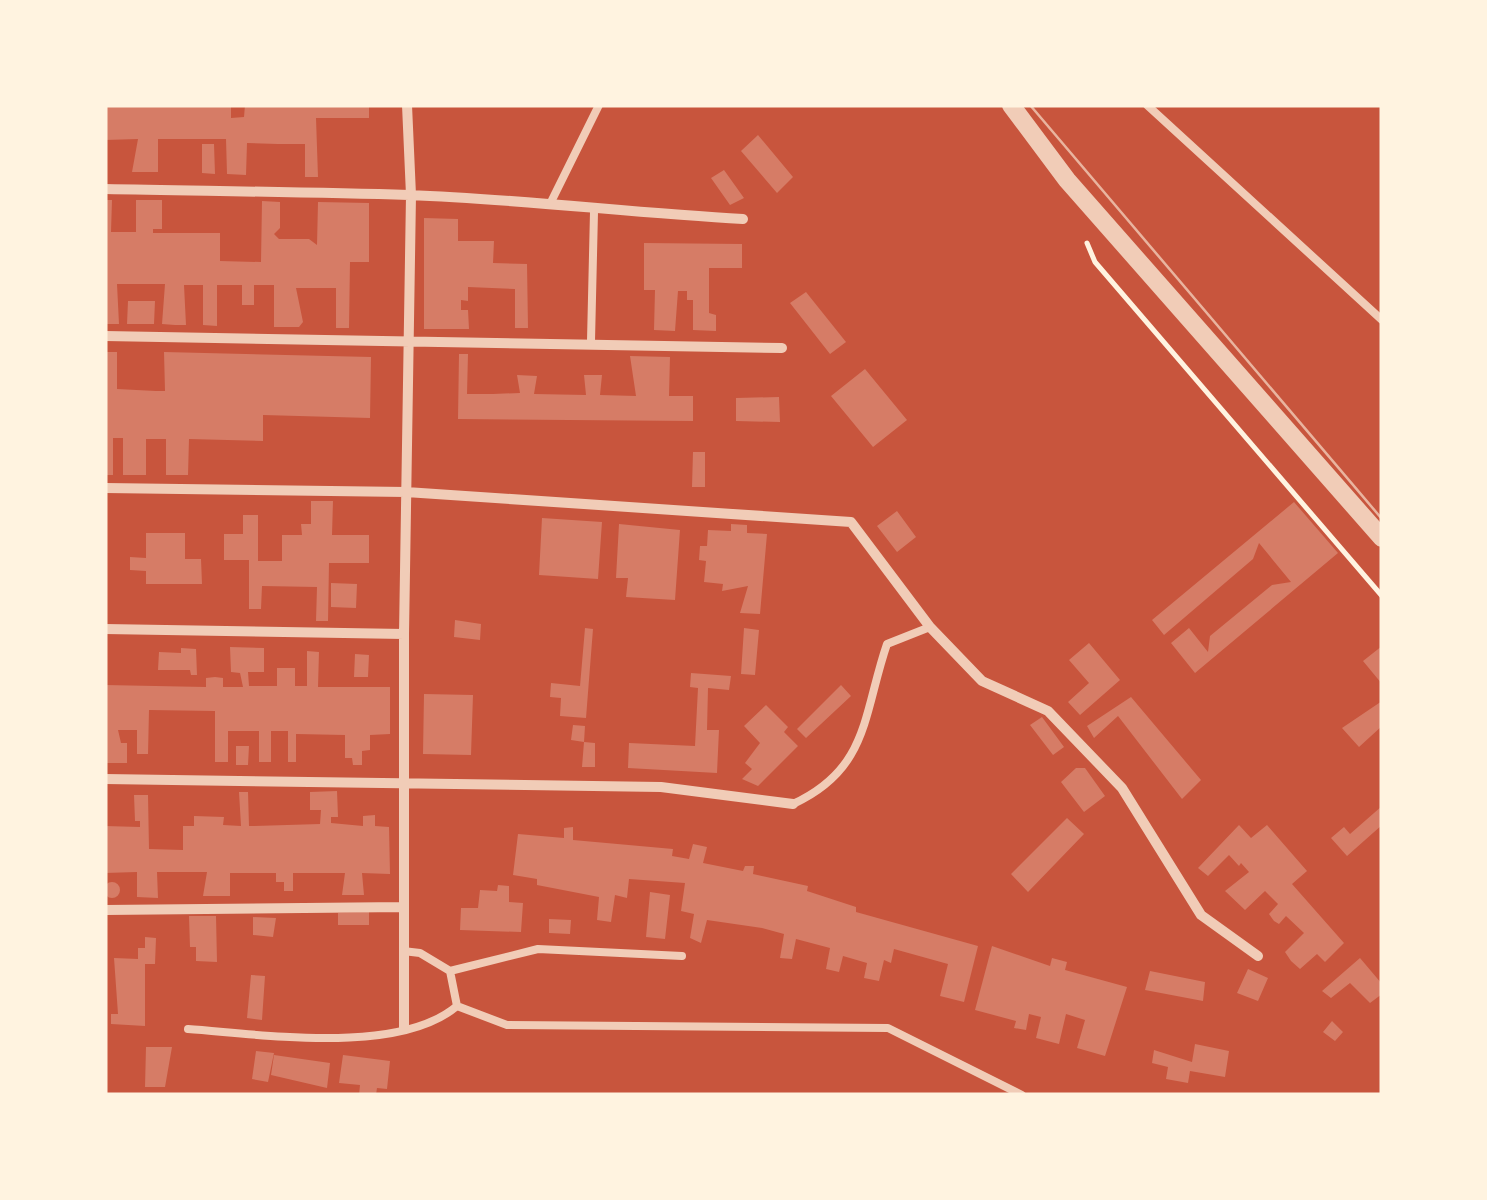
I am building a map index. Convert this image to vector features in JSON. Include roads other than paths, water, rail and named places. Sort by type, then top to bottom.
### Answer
[{"type":"street","points":[[404,1029],[404,634],[411,195],[407,105]]},
{"type":"street","points":[[1011,105],[1067,180],[1382,538]]},
{"type":"street","points":[[105,189],[411,195],[550,204],[594,212],[743,218]]},
{"type":"street","points":[[105,336],[782,348]]},
{"type":"street","points":[[105,488],[406,492],[851,522],[930,626],[982,681],[1048,711],[1122,788],[1201,915],[1258,956]]},
{"type":"street","points":[[105,629],[404,634]]},
{"type":"street","points":[[105,780],[406,780],[661,786],[793,804]]},
{"type":"street","points":[[105,910],[404,907]]},
{"type":"lane","points":[[550,204],[599,105]]},
{"type":"lane","points":[[1147,105],[1381,317]]},
{"type":"lane","points":[[591,342],[594,212]]},
{"type":"lane","points":[[793,804],[826,788],[865,733],[887,644],[930,626]]},
{"type":"lane","points":[[403,952],[420,953],[450,971],[538,949],[682,956]]},
{"type":"lane","points":[[450,971],[457,1006]]},
{"type":"lane","points":[[188,1028],[305,1038],[404,1029],[434,1022],[457,1006]]},
{"type":"lane","points":[[457,1006],[507,1025],[888,1028],[1022,1095]]},
{"type":"tram line","points":[[1030,105],[1382,519]]}]
